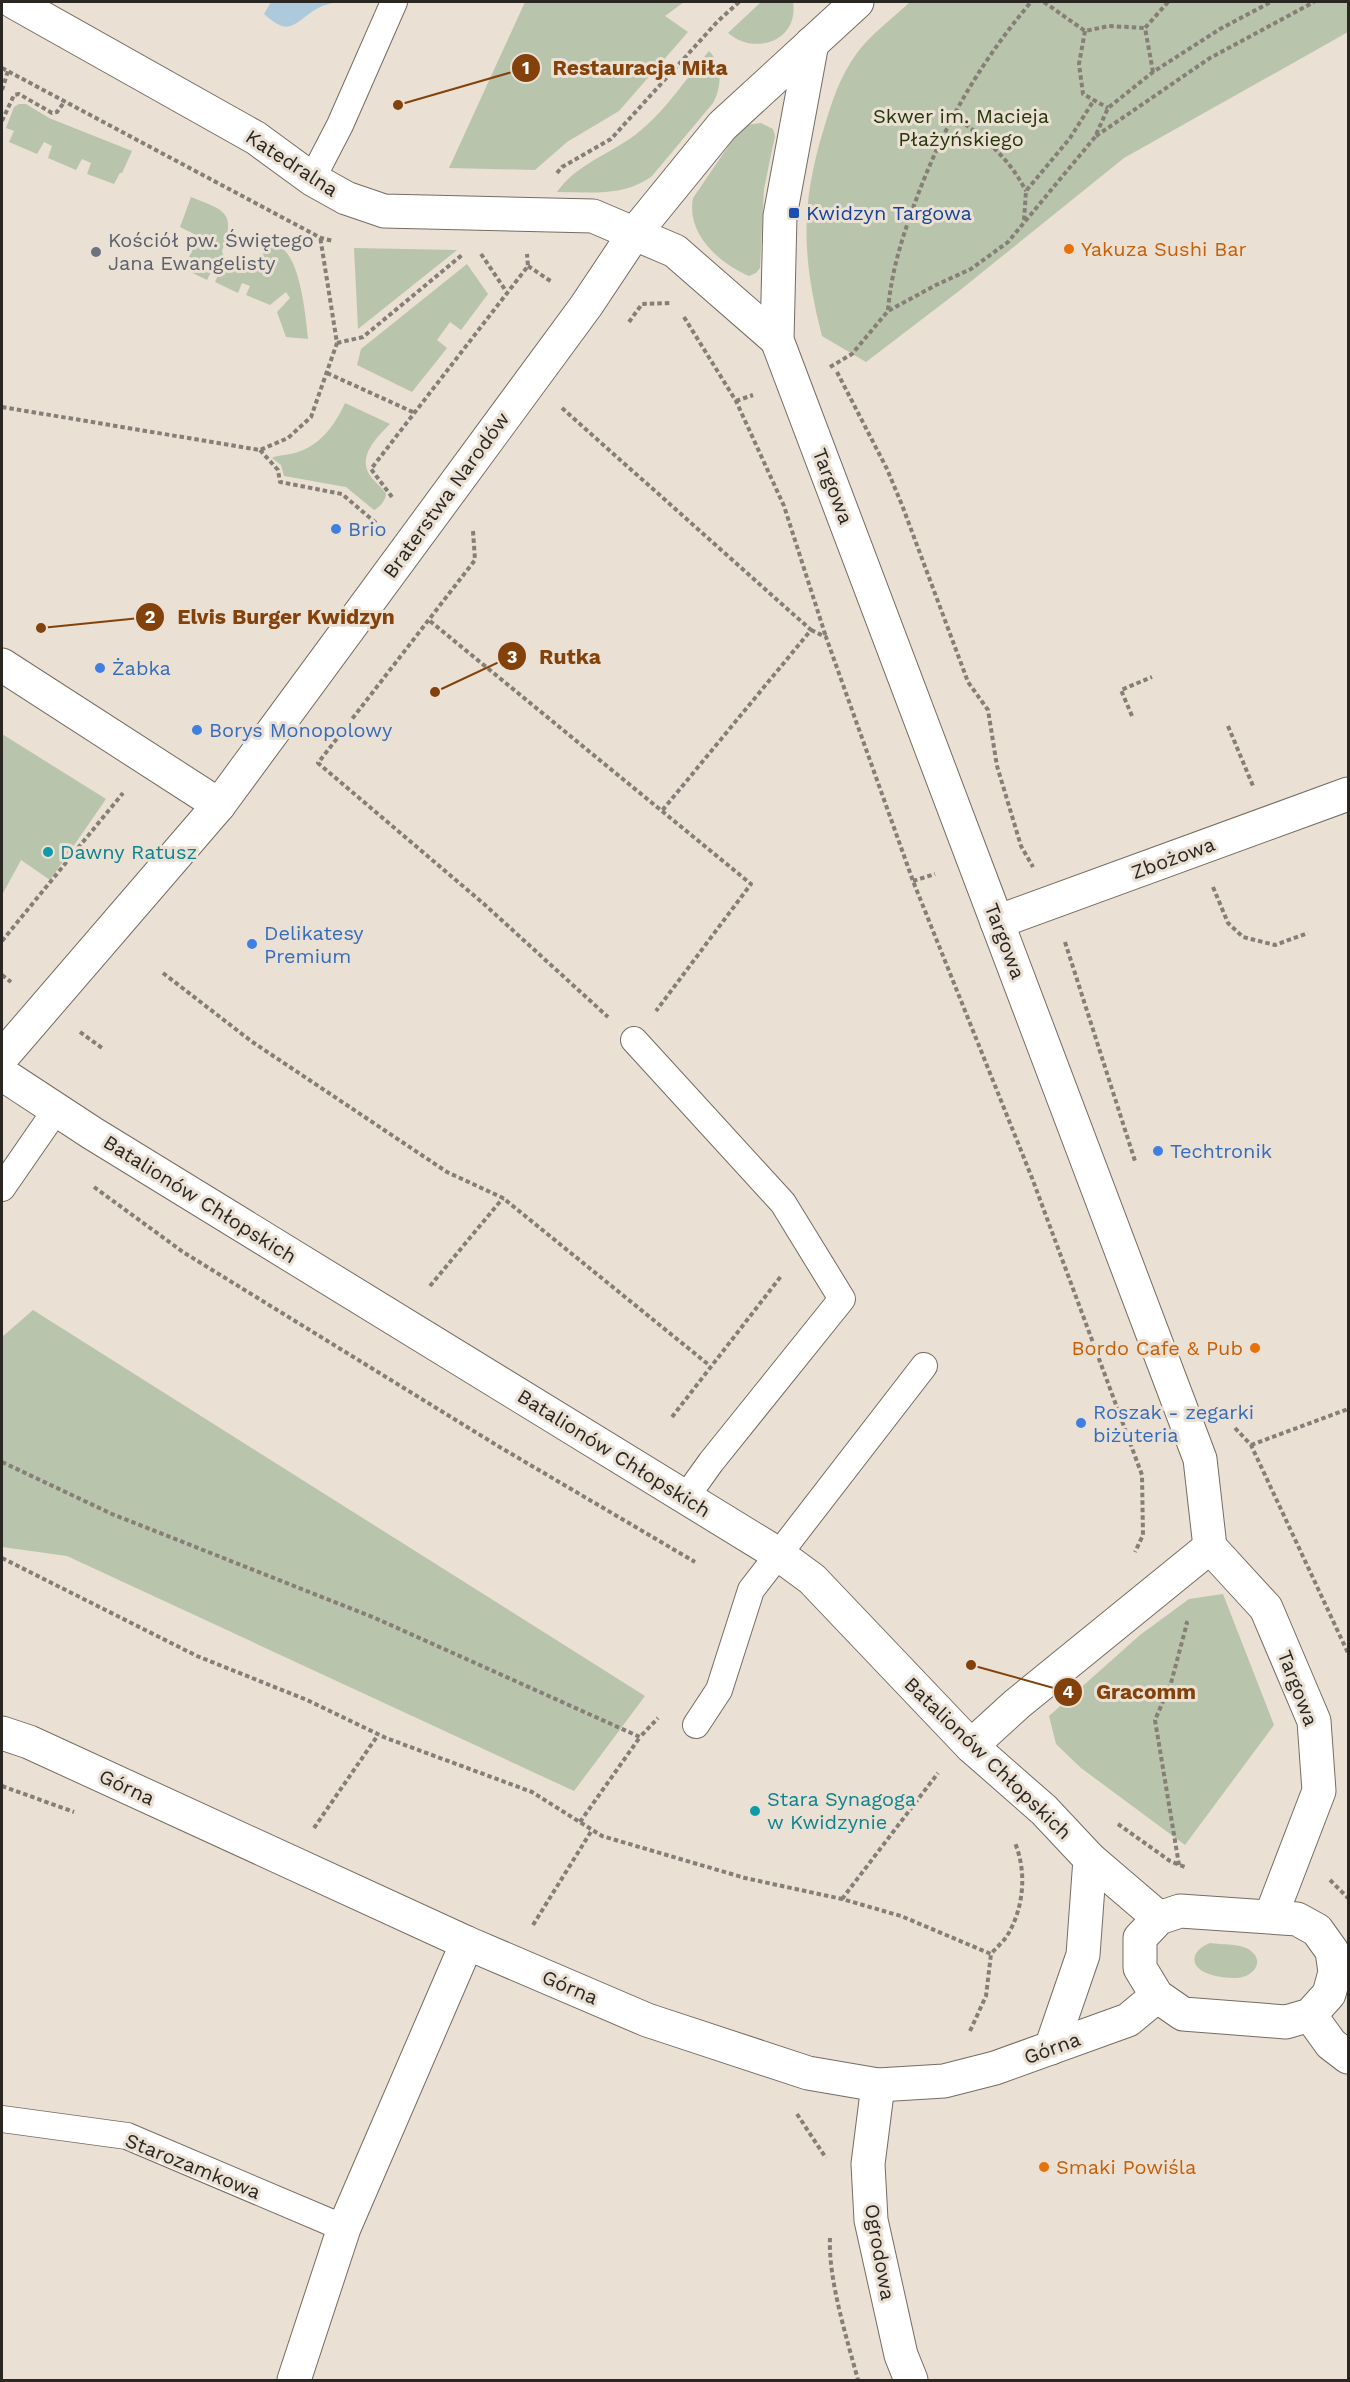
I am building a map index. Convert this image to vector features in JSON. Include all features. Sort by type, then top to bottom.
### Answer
[{"type":"street","name":"Katedralna","points":[[14,2],[256,138],[312,179],[346,198],[384,211],[593,216],[634,234]]},
{"type":"street","name":"Braterstwa Narodów","points":[[2,1057],[219,805],[586,306],[634,234],[722,126],[857,2]]},
{"type":"street","name":"Targowa","points":[[812,43],[780,216],[777,340],[1200,1459],[1210,1547],[1266,1608],[1314,1721],[1319,1791],[1271,1916]]},
{"type":"street","name":"Targowa","points":[[634,234],[675,251],[777,340]]},
{"type":"street","points":[[2,665],[219,805]]},
{"type":"street","name":"Zbożowa","points":[[998,922],[1348,794]]},
{"type":"street","name":"Batalionów Chłopskich","points":[[2,1074],[56,1110],[778,1554],[812,1579],[971,1746],[1044,1810],[1090,1859],[1159,1918]]},
{"type":"street","points":[[971,1746],[1017,1704],[1210,1547]]},
{"type":"street","name":"Górna","points":[[2,1733],[39,1747],[467,1943],[647,2020],[808,2073],[878,2085],[944,2081],[995,2068],[1128,2020],[1157,1996]]},
{"type":"street","points":[[1051,2048],[1083,1955],[1090,1859]]},
{"type":"street","points":[[1180,1911],[1271,1916],[1297,1919],[1317,1930],[1340,1949],[1329,1994],[1310,2015],[1286,2022],[1183,2014],[1157,1996],[1140,1968],[1140,1938],[1159,1918],[1180,1911]]},
{"type":"street","points":[[294,2380],[344,2228],[467,1943]]},
{"type":"street","points":[[1310,2015],[1331,2044],[1348,2057]]},
{"type":"street","name":"Ogrodowa","points":[[878,2085],[868,2164],[871,2220],[901,2355],[911,2380]]},
{"type":"lane","points":[[312,179],[340,125],[394,2]]},
{"type":"lane","points":[[634,1040],[783,1203],[842,1299],[686,1497]]},
{"type":"lane","points":[[2,1188],[56,1110]]},
{"type":"lane","points":[[696,1725],[719,1690],[751,1590],[924,1366]]},
{"type":"lane","name":"Starozamkowa","points":[[2,2119],[127,2136],[344,2228]]},
{"type":"path","points":[[388,505],[393,495],[371,469],[528,266],[526,246],[547,189],[562,167],[611,139],[718,21],[739,2]]},
{"type":"path","points":[[888,311],[894,264],[924,177],[953,115],[975,76],[1007,29],[1031,2]]},
{"type":"path","points":[[1044,2],[1084,32]]},
{"type":"path","points":[[1144,28],[1168,2]]},
{"type":"path","points":[[1138,1171],[1052,902],[1021,846],[997,766],[988,710],[968,682],[887,469],[833,366],[852,354],[888,311],[971,269],[1008,242],[1095,136],[1108,108],[1153,72],[1220,29],[1271,2]]},
{"type":"path","points":[[1095,136],[1210,58],[1314,2]]},
{"type":"path","points":[[1084,32],[1109,26],[1144,28]]},
{"type":"path","points":[[1144,28],[1153,72]]},
{"type":"path","points":[[1084,32],[1079,64],[1083,94],[1108,108]]},
{"type":"path","points":[[2,90],[8,71]]},
{"type":"path","points":[[2,121],[14,95],[19,94],[52,113],[57,112],[65,101]]},
{"type":"path","points":[[1026,191],[1070,138],[1094,100]]},
{"type":"path","points":[[953,115],[990,143],[1014,169],[1026,191],[1024,221]]},
{"type":"path","points":[[2,407],[260,450],[288,438],[310,417],[337,343],[312,179]]},
{"type":"path","points":[[337,343],[363,337],[466,251]]},
{"type":"path","points":[[623,330],[642,304],[675,302]]},
{"type":"path","points":[[681,312],[736,401],[784,506],[826,637],[913,881],[1032,1178],[1142,1475],[1143,1535],[1131,1560],[1187,1623],[1171,1683],[1155,1720],[1179,1865]]},
{"type":"path","points":[[327,374],[415,413]]},
{"type":"path","points":[[559,405],[810,630],[826,637]]},
{"type":"path","points":[[260,450],[278,470],[280,482],[342,494],[369,515]]},
{"type":"path","points":[[377,524],[382,514]]},
{"type":"path","points":[[430,621],[751,884],[634,1040],[484,904],[318,763],[475,560],[472,527]]},
{"type":"path","points":[[661,812],[810,630]]},
{"type":"path","points":[[1132,716],[1121,690],[1152,677]]},
{"type":"path","points":[[1228,726],[1256,792]]},
{"type":"path","points":[[2,941],[130,784],[170,772]]},
{"type":"path","points":[[1211,880],[1228,923],[1243,937],[1275,945],[1308,933]]},
{"type":"path","points":[[163,973],[251,1041],[447,1172],[503,1198],[710,1365]]},
{"type":"path","points":[[88,1182],[183,1252],[498,1446],[695,1562]]},
{"type":"path","points":[[430,1286],[503,1198]]},
{"type":"path","points":[[672,1416],[786,1270]]},
{"type":"path","points":[[1251,1445],[1348,1409]]},
{"type":"path","points":[[1234,1427],[1251,1445],[1348,1653]]},
{"type":"path","points":[[2,1462],[112,1514],[375,1618],[640,1737]]},
{"type":"path","points":[[2,1558],[168,1642],[307,1700],[378,1735],[532,1792],[592,1829],[614,1839],[745,1878],[842,1899],[901,1916],[991,1954]]},
{"type":"path","points":[[580,1822],[640,1737],[659,1717]]},
{"type":"path","points":[[310,1833],[378,1735]]},
{"type":"path","points":[[842,1899],[940,1771]]},
{"type":"path","points":[[1110,1818],[1170,1861],[1189,1869]]},
{"type":"path","points":[[529,1930],[592,1829]]},
{"type":"path","points":[[969,2034],[986,1996],[991,1954],[1007,1936],[1023,1895],[1021,1856],[1014,1839]]},
{"type":"path","points":[[1296,1853],[1319,1857],[1332,1884],[1348,1898]]},
{"type":"green space","points":[[525,2],[684,2],[665,16],[688,32],[619,111],[567,142],[535,170],[449,168]]},
{"type":"green space","points":[[761,2],[793,2],[793,15],[789,27],[782,35],[762,44],[739,40],[728,33]]},
{"type":"green space","name":"Skwer im. Macieja Płażyńskiego","points":[[910,2],[1348,2],[1348,32],[1124,158],[959,291],[866,362],[822,336],[810,281],[806,232],[811,182],[830,108],[841,80],[863,46]]},
{"type":"green space","points":[[709,51],[719,69],[716,97],[652,176],[641,183],[618,190],[557,192],[583,167],[625,142],[646,126]]},
{"type":"green space","points":[[26,104],[49,118],[132,151],[114,184],[87,174],[91,163],[82,159],[76,170],[48,158],[52,146],[44,142],[37,154],[9,142],[14,131],[6,128],[14,107]]},
{"type":"green space","points":[[761,123],[773,129],[775,136],[764,189],[760,268],[749,276],[727,263],[707,246],[695,224],[692,211],[693,198],[738,132],[746,125]]},
{"type":"green space","points":[[191,197],[220,210],[228,220],[222,251],[230,264],[244,268],[254,267],[269,245],[286,252],[299,281],[308,339],[286,337],[277,312],[290,298],[286,292],[270,305],[246,295],[250,286],[242,283],[238,293],[215,282],[219,273],[212,270],[207,280],[184,269],[198,236],[180,227]]},
{"type":"green space","points":[[354,248],[457,250],[358,329]]},
{"type":"green space","points":[[467,264],[488,294],[461,330],[450,322],[437,340],[447,348],[412,392],[357,365],[361,349]]},
{"type":"green space","points":[[345,403],[390,424],[374,441],[367,455],[367,470],[386,494],[382,503],[374,510],[346,487],[284,476],[281,465],[272,458],[304,450],[319,440],[331,427]]},
{"type":"green space","points":[[2,734],[106,799],[50,880],[21,860],[2,895]]},
{"type":"green space","points":[[33,1310],[645,1696],[574,1791],[67,1556],[2,1547],[2,1337]]},
{"type":"green space","points":[[1223,1594],[1274,1725],[1185,1845],[1081,1768],[1056,1744],[1049,1716],[1140,1635],[1189,1599]]},
{"type":"green space","points":[[1210,1943],[1247,1948],[1257,1960],[1255,1969],[1247,1975],[1236,1978],[1215,1976],[1202,1971],[1197,1967],[1194,1958],[1199,1950]]},
{"type":"water","points":[[271,2],[341,2],[320,7],[294,25],[284,26],[272,21],[264,14]]},
{"type":"place","name":"Restauracja Miła","points":[[398,105]]},
{"type":"place","name":"Kwidzyn Targowa","points":[[794,213]]},
{"type":"place","name":"Yakuza Sushi Bar","points":[[1069,249]]},
{"type":"place","name":"Kościół pw. Świętego Jana Ewangelisty","points":[[96,252]]},
{"type":"place","name":"Brio","points":[[336,529]]},
{"type":"place","name":"Elvis Burger Kwidzyn","points":[[41,628]]},
{"type":"place","name":"Żabka","points":[[100,668]]},
{"type":"place","name":"Rutka","points":[[435,692]]},
{"type":"place","name":"Borys Monopolowy","points":[[197,730]]},
{"type":"place","name":"Dawny Ratusz","points":[[48,852]]},
{"type":"place","name":"Delikatesy Premium","points":[[252,944]]},
{"type":"place","name":"Techtronik","points":[[1158,1151]]},
{"type":"place","name":"Bordo Cafe & Pub","points":[[1255,1348]]},
{"type":"place","name":"Roszak - zegarki biżuteria","points":[[1081,1423]]},
{"type":"place","name":"Gracomm","points":[[971,1665]]},
{"type":"place","name":"Stara Synagoga w Kwidzynie","points":[[755,1811]]},
{"type":"place","name":"Smaki Powiśla","points":[[1044,2167]]}]
